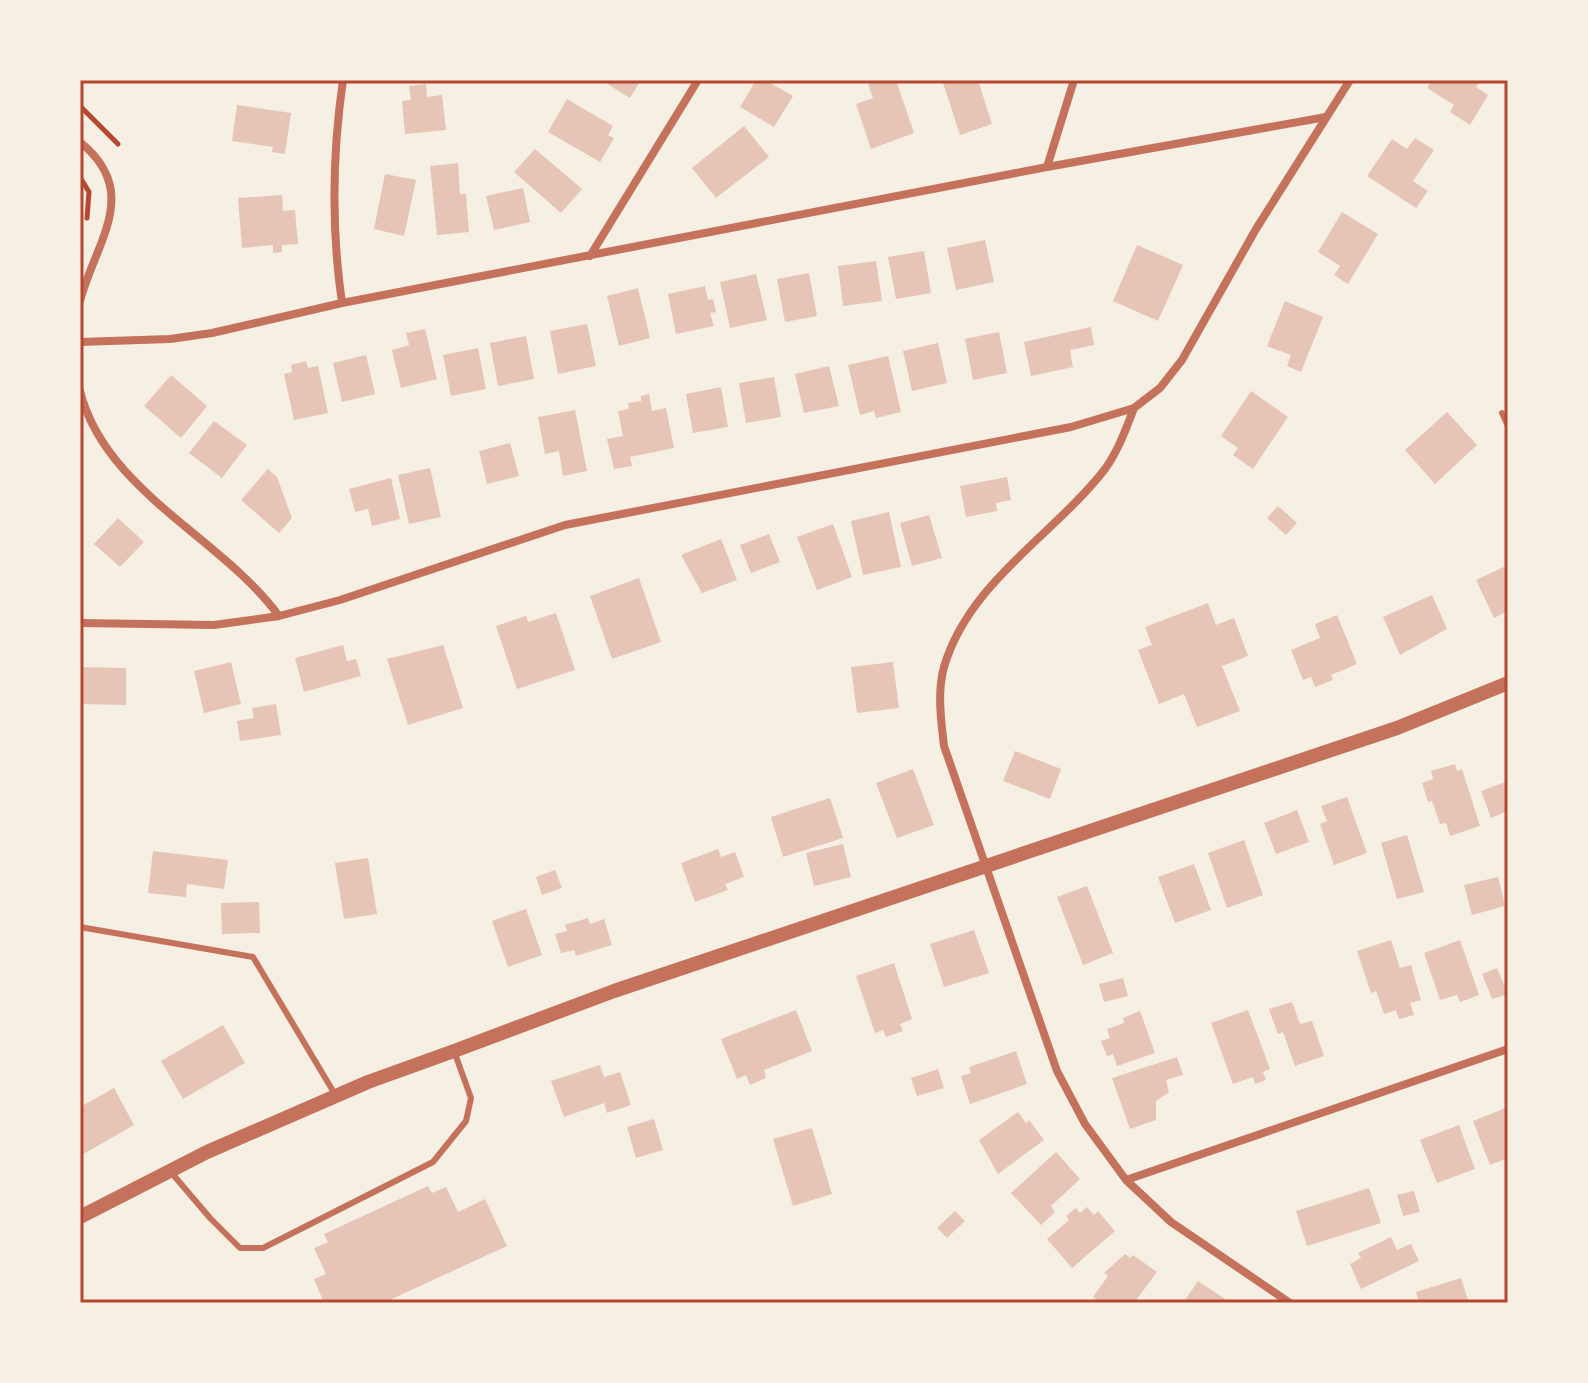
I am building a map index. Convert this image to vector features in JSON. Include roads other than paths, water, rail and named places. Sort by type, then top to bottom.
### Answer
[{"type":"street","points":[[342,303],[333,240],[332,194],[334,138],[343,80]]},
{"type":"street","points":[[590,256],[698,80]]},
{"type":"street","points":[[1047,167],[1074,80]]},
{"type":"street","points":[[80,623],[214,625],[279,616],[340,600],[504,542],[565,525],[1071,427],[1134,408],[1160,388],[1182,360],[1256,229],[1350,80]]},
{"type":"street","points":[[80,342],[170,339],[212,333],[342,303],[1047,167],[1326,117]]},
{"type":"street","points":[[80,142],[107,172],[113,200],[80,301]]},
{"type":"street","points":[[80,391],[95,429],[120,464],[243,572],[279,616]]},
{"type":"street","points":[[1134,408],[1107,466],[982,596],[960,630],[944,668],[940,708],[944,746],[1057,1071],[1085,1124],[1126,1180],[1212,1252],[1290,1303]]},
{"type":"street","points":[[80,1217],[170,1171],[336,1096],[614,991],[1397,728],[1508,683]]},
{"type":"street","points":[[1126,1180],[1508,1049]]},
{"type":"lane","points":[[1502,413],[1508,426]]},
{"type":"lane","points":[[80,927],[253,957],[336,1096]]},
{"type":"lane","points":[[170,1171],[240,1248],[263,1248],[433,1162],[466,1121],[471,1098],[454,1051]]}]
